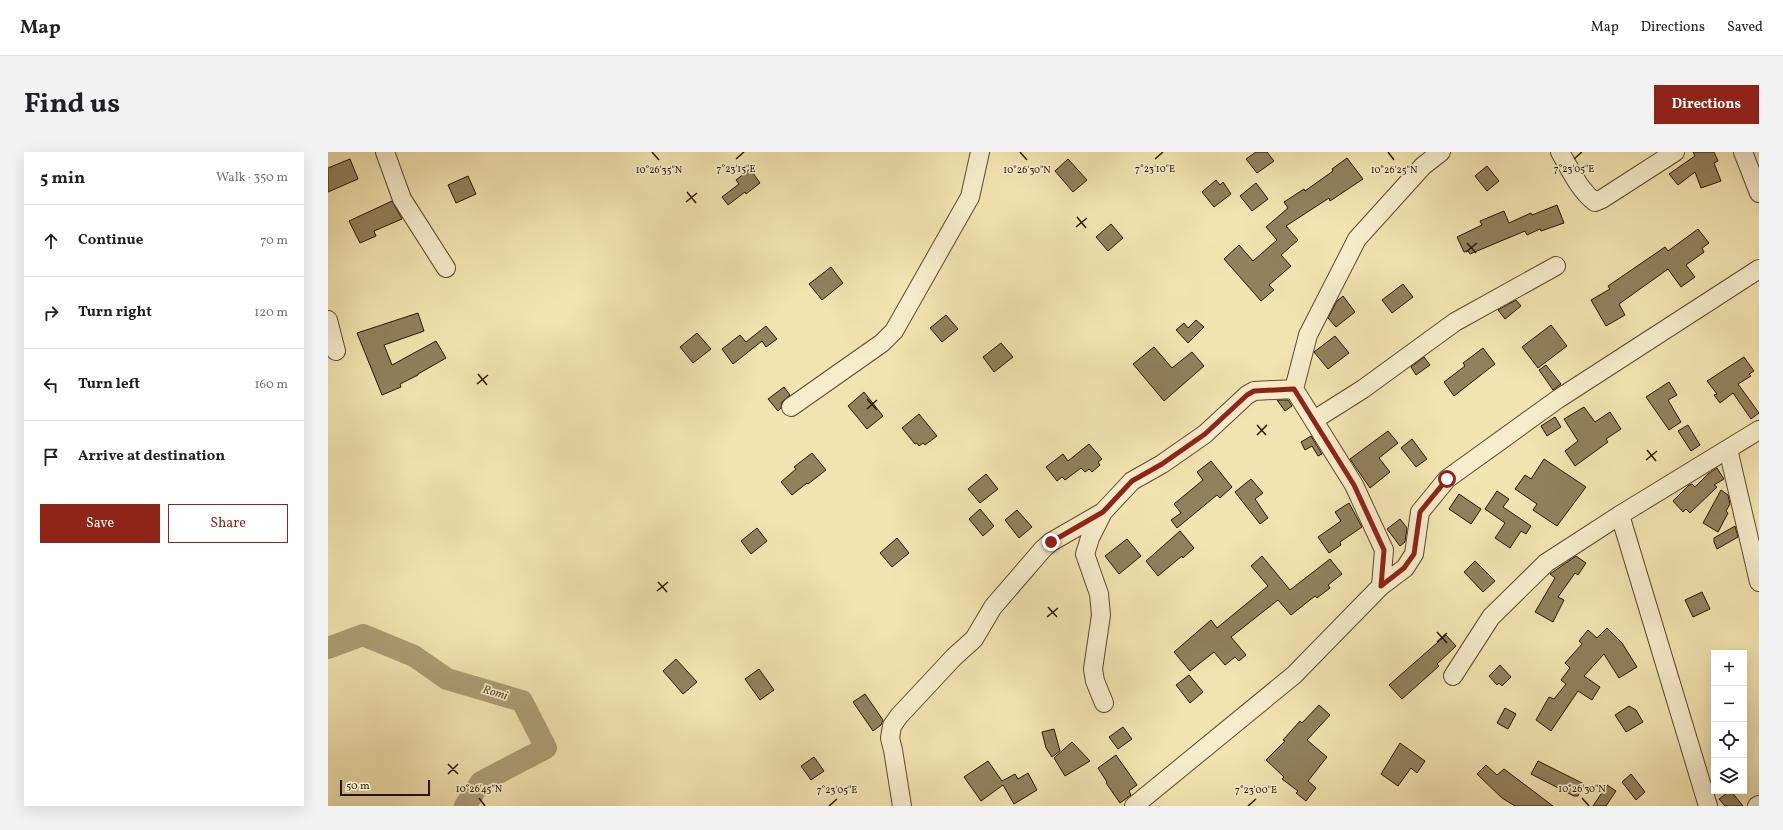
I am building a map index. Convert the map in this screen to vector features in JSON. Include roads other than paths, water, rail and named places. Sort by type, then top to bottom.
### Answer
[{"type":"street","points":[[385,152],[402,199],[446,268]]},
{"type":"street","points":[[791,407],[882,343],[894,331],[970,197],[980,152]]},
{"type":"street","points":[[1381,586],[1384,550],[1354,485],[1294,389],[1308,335],[1357,239],[1423,166],[1441,152]]},
{"type":"street","points":[[1560,152],[1571,173],[1588,196],[1595,202],[1602,200],[1675,152]]},
{"type":"street","points":[[1743,152],[1759,193]]},
{"type":"street","points":[[1314,420],[1363,389],[1455,322],[1556,266]]},
{"type":"street","points":[[1134,806],[1294,675],[1381,586],[1404,568],[1414,554],[1420,512],[1447,479],[1558,398],[1759,269]]},
{"type":"street","points":[[328,320],[336,351]]},
{"type":"street","points":[[1104,703],[1095,681],[1093,669],[1101,615],[1099,594],[1085,554],[1090,538],[1103,512],[1132,481],[1162,464],[1205,434],[1247,395],[1254,391],[1294,389]]},
{"type":"street","points":[[1453,676],[1491,617],[1546,563],[1620,515],[1759,430]]},
{"type":"street","points":[[1728,449],[1759,582]]},
{"type":"street","points":[[902,806],[890,738],[892,726],[899,716],[954,656],[974,639],[993,607],[1043,550],[1051,542],[1103,512]]},
{"type":"street","points":[[1620,515],[1708,806]]},
{"type":"waterway","name":"Romi","points":[[328,648],[363,635],[414,656],[447,679],[522,701],[546,748],[481,782],[465,806]]}]
